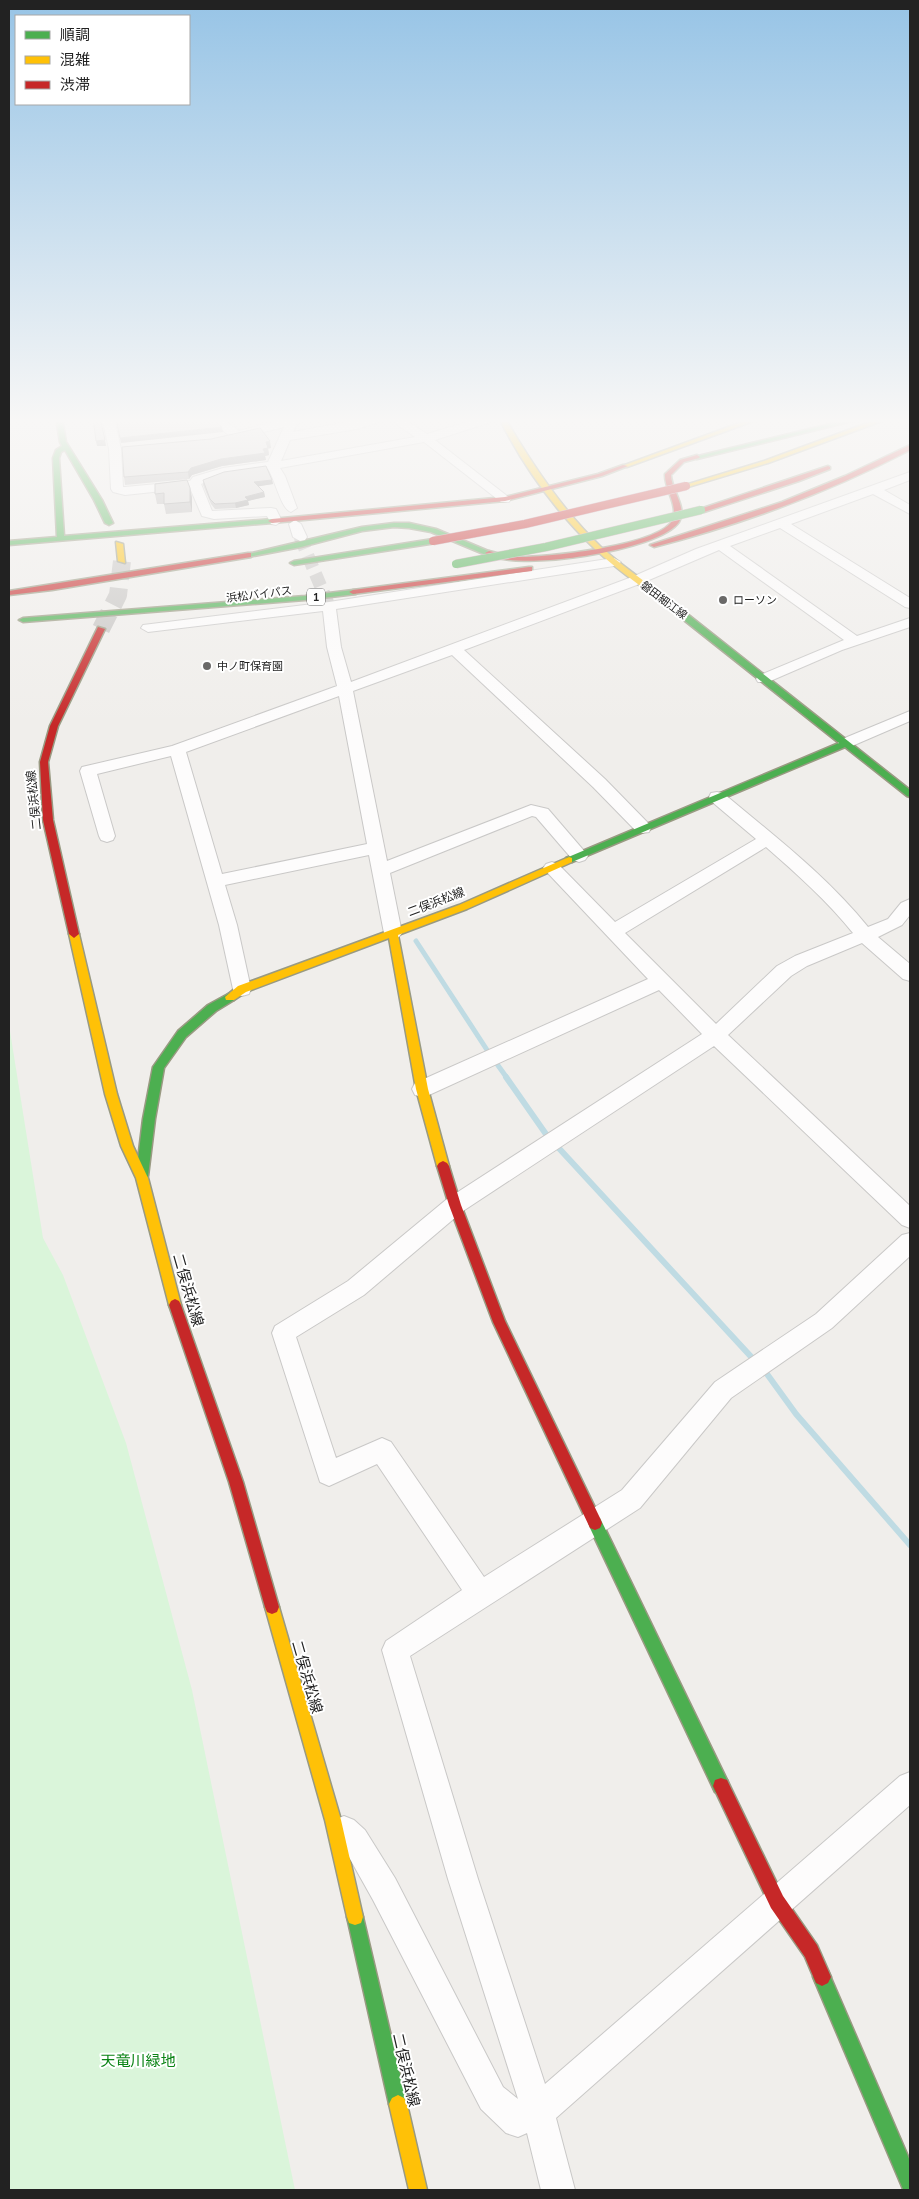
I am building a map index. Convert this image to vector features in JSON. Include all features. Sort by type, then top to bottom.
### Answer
[{"type":"main road","points":[[60,521],[61,538]]},
{"type":"main road","points":[[9,543],[280,521]]},
{"type":"main road","points":[[283,564],[434,541],[538,521]]},
{"type":"main road","name":"磐田細江線","points":[[575,521],[608,556],[637,580],[690,619],[763,679],[910,794]]},
{"type":"main road","points":[[452,564],[546,547],[656,521]]},
{"type":"main road","name":"1","points":[[35,590],[301,545],[363,529],[412,524],[430,528],[489,554],[507,559],[608,556],[634,544],[661,535],[674,525],[675,521]]},
{"type":"main road","name":"1","points":[[23,620],[305,598],[452,580],[608,556],[705,532],[740,521]]},
{"type":"main road","points":[[119,544],[122,561]]},
{"type":"main road","name":"1","points":[[9,592],[216,572]]},
{"type":"main road","name":"浜松バイパス","points":[[9,622],[281,592],[392,575]]},
{"type":"main road","name":"二俣浜松線","points":[[102,629],[54,726],[44,762],[48,820],[110,1094],[127,1146],[142,1178],[176,1310],[236,1482],[333,1820],[418,2190]]},
{"type":"main road","name":"二俣浜松線","points":[[142,1178],[149,1118],[159,1067],[182,1034],[212,1008],[242,989],[463,906],[846,743]]},
{"type":"main road","points":[[393,933],[422,1089],[455,1205],[499,1322],[777,1902],[810,1950],[910,2182]]},
{"type":"street","points":[[107,836],[88,772],[177,750],[454,649],[787,521]]},
{"type":"street","points":[[781,523],[910,604]]},
{"type":"street","points":[[295,524],[300,537]]},
{"type":"street","points":[[720,545],[854,641]]},
{"type":"street","points":[[148,628],[329,606],[608,556]]},
{"type":"street","points":[[329,606],[334,647],[345,688],[393,933]]},
{"type":"street","points":[[763,679],[854,641],[910,622]]},
{"type":"street","points":[[454,649],[592,777],[643,828]]},
{"type":"street","points":[[846,743],[910,716]]},
{"type":"street","points":[[177,750],[216,882],[242,989]]},
{"type":"street","points":[[717,797],[768,839],[846,911],[865,936],[910,974]]},
{"type":"street","points":[[380,870],[531,810],[542,813],[579,856]]},
{"type":"street","points":[[613,932],[768,839]]},
{"type":"street","points":[[216,882],[376,848]]},
{"type":"street","points":[[552,868],[716,1035],[910,1219]]},
{"type":"street","points":[[480,1594],[382,1450],[329,1474],[283,1333],[356,1288],[455,1205],[716,1035],[784,971],[801,961],[894,923],[900,918],[903,910],[910,905]]},
{"type":"street","points":[[422,1089],[661,981]]},
{"type":"street","points":[[558,2190],[538,2112],[463,1879],[395,1650],[631,1499],[723,1390],[824,1321],[910,1242]]},
{"type":"street","points":[[333,1820],[355,1840],[384,1889],[492,2098],[518,2120],[538,2112],[910,1786]]},
{"type":"green space","name":"天竜川緑地","points":[[9,1025],[43,1238],[63,1275],[126,1443],[192,1690],[295,2190],[9,2190]]},
{"type":"waterway","points":[[416,941],[489,1053]]},
{"type":"waterway","points":[[497,1064],[507,1078]]},
{"type":"waterway","points":[[506,1077],[548,1137]]},
{"type":"waterway","points":[[555,1144],[767,1374],[796,1414],[910,1545]]},
{"type":"tunnel","points":[[300,537],[329,606]]},
{"type":"tunnel","points":[[101,629],[118,595],[122,561]]},
{"type":"traffic: fast","points":[[60,521],[61,539]]},
{"type":"traffic: fast","points":[[9,543],[272,521]]},
{"type":"traffic: fast","points":[[456,564],[546,547],[657,521]]},
{"type":"traffic: fast","points":[[248,555],[301,545],[362,529],[394,525],[409,525],[433,530],[489,553]]},
{"type":"traffic: fast","points":[[294,563],[433,541]]},
{"type":"traffic: fast","points":[[23,620],[305,598],[353,592]]},
{"type":"traffic: fast","points":[[659,596],[910,794]]},
{"type":"traffic: fast","points":[[569,860],[846,743]]},
{"type":"traffic: fast","points":[[142,1176],[149,1119],[159,1067],[182,1034],[212,1008],[230,997]]},
{"type":"traffic: fast","points":[[595,1523],[721,1786]]},
{"type":"traffic: fast","points":[[355,1917],[398,2104]]},
{"type":"traffic: fast","points":[[822,1977],[910,2182]]},
{"type":"traffic: slow","points":[[572,521],[607,556],[659,596]]},
{"type":"traffic: slow","points":[[119,544],[122,561]]},
{"type":"traffic: slow","points":[[230,997],[242,989],[463,907],[569,860]]},
{"type":"traffic: slow","points":[[393,933],[422,1089],[443,1166]]},
{"type":"traffic: slow","points":[[74,934],[111,1094],[127,1146],[142,1178],[175,1305]]},
{"type":"traffic: slow","points":[[272,1607],[333,1820],[355,1917]]},
{"type":"traffic: slow","points":[[398,2104],[418,2190]]},
{"type":"traffic: jam","points":[[272,521],[276,521]]},
{"type":"traffic: jam","points":[[433,541],[539,521]]},
{"type":"traffic: jam","points":[[489,553],[515,559],[533,559],[604,550],[651,538],[667,530],[676,521]]},
{"type":"traffic: jam","points":[[654,545],[736,521]]},
{"type":"traffic: jam","points":[[35,590],[248,555]]},
{"type":"traffic: jam","points":[[353,592],[529,569]]},
{"type":"traffic: jam","points":[[9,593],[52,588]]},
{"type":"traffic: jam","points":[[74,934],[48,820],[44,762],[54,726],[101,629]]},
{"type":"traffic: jam","points":[[443,1166],[455,1205],[499,1322],[595,1523]]},
{"type":"traffic: jam","points":[[175,1305],[236,1482],[272,1607]]},
{"type":"traffic: jam","points":[[721,1786],[777,1902],[811,1951],[822,1977]]},
{"type":"place","name":"ローソン","points":[[723,600]]},
{"type":"place","name":"中ノ町保育園","points":[[207,666]]}]
